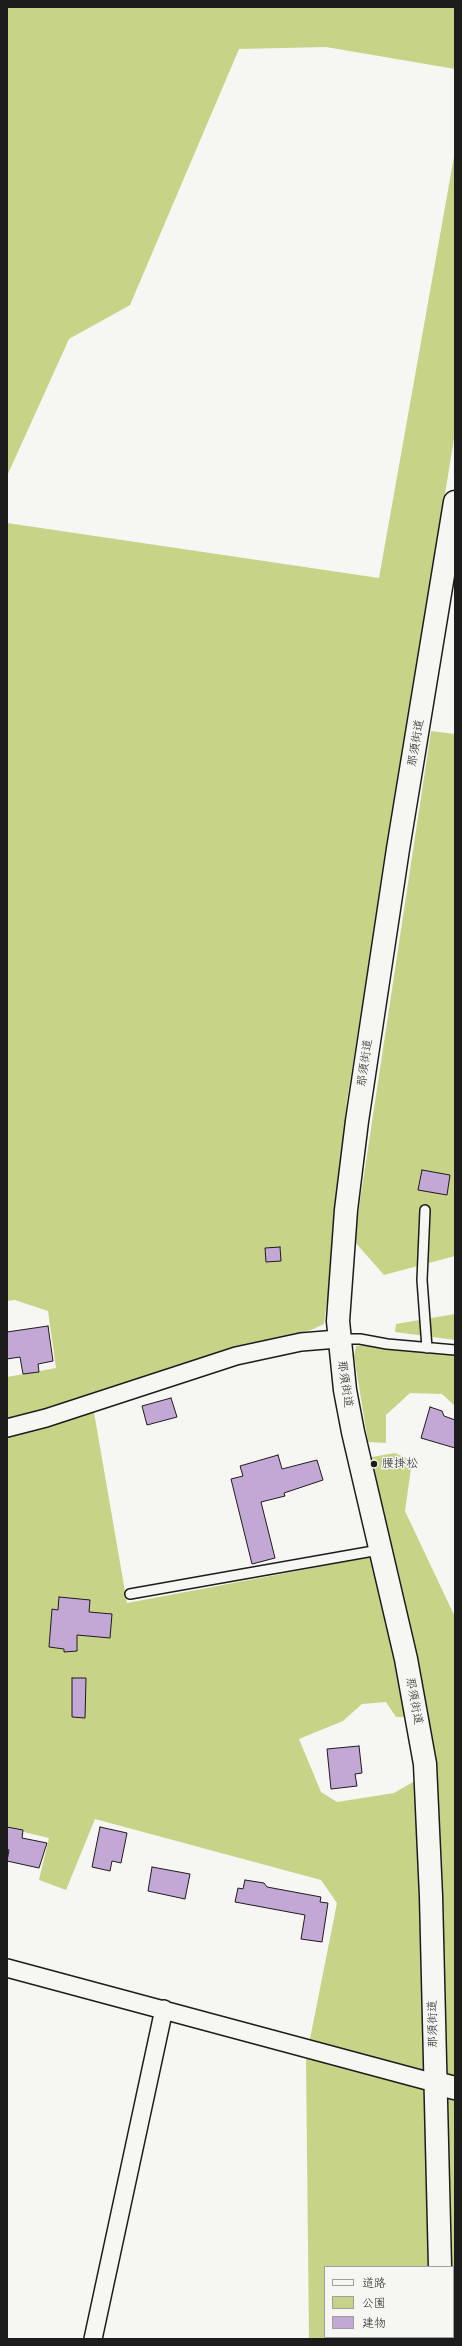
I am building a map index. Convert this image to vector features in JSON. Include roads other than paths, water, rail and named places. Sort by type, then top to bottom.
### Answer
[{"type":"main road","name":"那須街道","points":[[440,2266],[445,2086],[430,1872],[425,1764],[406,1659],[379,1550],[347,1397],[338,1339],[338,1321],[346,1210],[356,1121],[397,857],[455,502]]},
{"type":"street","points":[[7,1428],[46,1418],[236,1356],[301,1342],[338,1339]]},
{"type":"street","points":[[7,1968],[164,2009],[445,2086]]},
{"type":"street","points":[[93,2339],[164,2009]]},
{"type":"lane","points":[[426,1210],[422,1280],[427,1348]]},
{"type":"lane","points":[[338,1339],[360,1339],[427,1348],[455,1350]]},
{"type":"lane","points":[[130,1594],[379,1550]]},
{"type":"place","name":"腰掛松","points":[[374,1464]]}]
